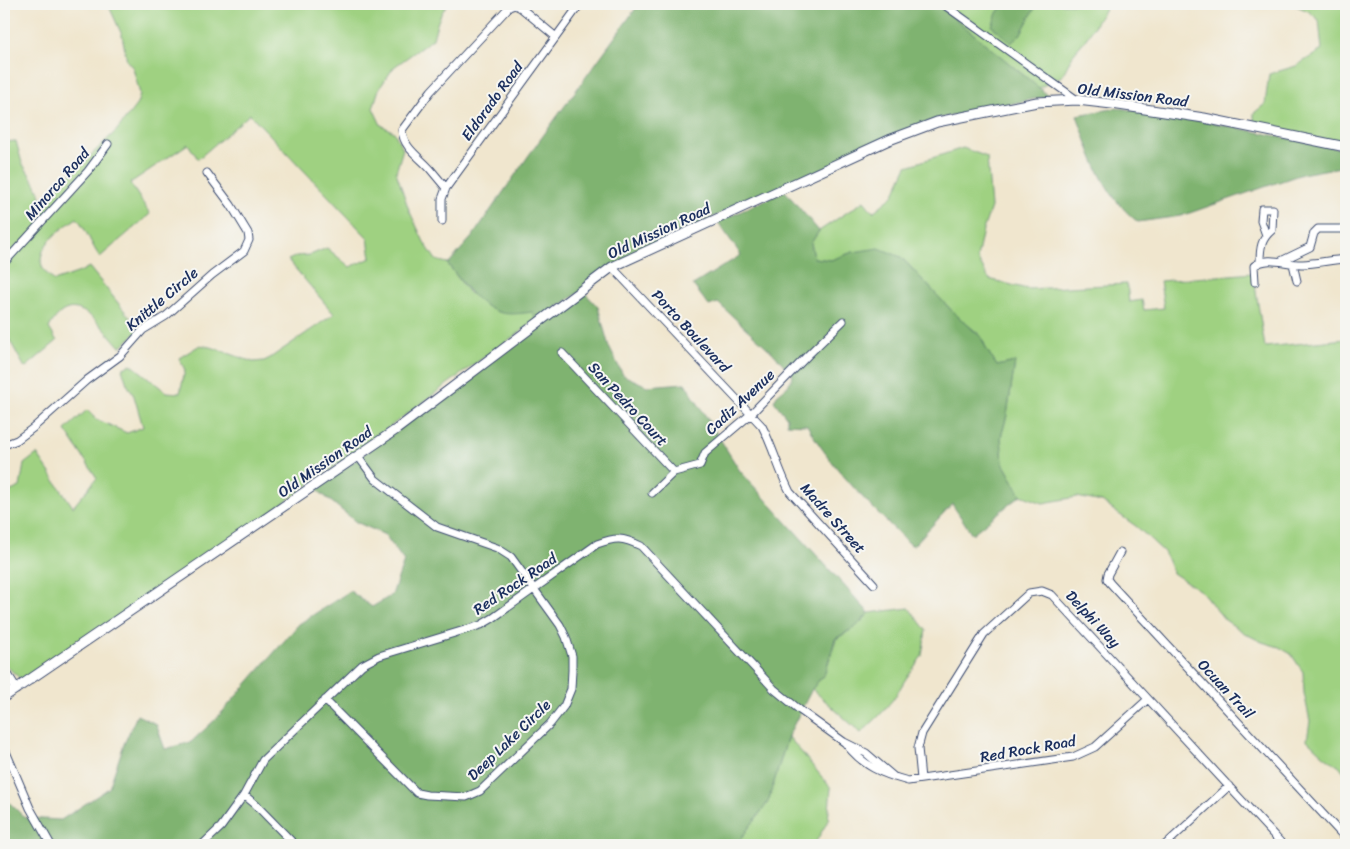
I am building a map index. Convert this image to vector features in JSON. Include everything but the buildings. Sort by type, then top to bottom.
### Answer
[{"type":"street","name":"Eldorado Road","points":[[442,221],[442,198],[446,188],[580,4]]},
{"type":"street","points":[[944,4],[1077,100]]},
{"type":"street","points":[[446,188],[408,147],[402,139],[402,130],[431,91],[509,7],[514,5],[522,6],[556,37]]},
{"type":"street","name":"Old Mission Road","points":[[4,697],[397,429],[612,267],[889,140],[937,122],[1038,102],[1077,100],[1204,118],[1346,147]]},
{"type":"street","name":"Minorca Road","points":[[4,263],[88,171],[108,144]]},
{"type":"street","name":"Knittle Circle","points":[[4,445],[17,440],[33,428],[87,380],[120,356],[143,330],[166,316],[212,275],[244,252],[249,240],[248,233],[235,210],[207,173]]},
{"type":"street","points":[[1280,261],[1310,247],[1314,233],[1318,229],[1346,229]]},
{"type":"street","points":[[1260,262],[1260,245],[1266,235]]},
{"type":"street","points":[[1255,282],[1254,266],[1260,262],[1280,261],[1302,264],[1346,259]]},
{"type":"street","points":[[1293,264],[1297,281]]},
{"type":"street","name":"Porto Boulevard","points":[[612,267],[751,414]]},
{"type":"street","name":"Cadiz Avenue","points":[[652,494],[674,472],[700,465],[705,452],[751,414],[843,321]]},
{"type":"street","name":"San Pedro Court","points":[[562,354],[674,472]]},
{"type":"street","name":"Madre Street","points":[[751,414],[762,426],[790,492],[874,584]]},
{"type":"street","name":"Deep Lake Circle","points":[[324,700],[418,793],[427,796],[466,797],[480,791],[550,724],[564,706],[570,689],[572,656],[566,637],[560,624],[511,557],[497,548],[437,527],[375,479],[358,456]]},
{"type":"street","name":"Red Rock Road","points":[[202,845],[221,827],[244,795],[263,760],[362,665],[380,656],[481,625],[597,544],[610,540],[626,539],[640,546],[774,689],[844,742],[871,757],[894,777]]},
{"type":"street","name":"Ocuan Trail","points":[[1120,552],[1108,574],[1107,579],[1110,584],[1346,840]]},
{"type":"street","name":"Delphi Way","points":[[921,779],[918,748],[922,733],[984,634],[1029,593],[1042,591],[1052,595],[1283,845]]},
{"type":"street","points":[[4,670],[16,689]]},
{"type":"street","name":"Red Rock Road","points":[[844,742],[853,754],[865,763],[888,776],[908,781],[1073,757],[1095,747],[1148,699]]},
{"type":"street","points":[[4,747],[30,808],[52,845]]},
{"type":"street","points":[[865,763],[871,757]]},
{"type":"street","points":[[1165,845],[1228,786]]},
{"type":"street","points":[[244,795],[295,845]]},
{"type":"green space","points":[[108,4],[448,4],[440,16],[433,39],[394,67],[379,89],[373,108],[381,125],[394,132],[403,149],[396,172],[409,210],[424,242],[436,260],[447,263],[469,293],[516,313],[534,312],[536,321],[244,531],[23,681],[4,664],[4,494],[20,487],[24,464],[37,454],[73,507],[97,478],[65,430],[87,410],[96,419],[127,433],[143,427],[134,396],[127,384],[122,369],[131,364],[166,392],[180,393],[185,370],[179,358],[200,345],[253,362],[264,361],[334,314],[288,260],[297,256],[310,255],[327,248],[350,267],[371,258],[368,238],[250,114],[198,159],[188,144],[130,183],[150,214],[100,257],[77,218],[52,238],[46,245],[41,259],[45,272],[54,281],[89,267],[140,330],[120,347],[86,313],[76,309],[67,309],[58,315],[49,328],[57,341],[25,368],[4,330],[4,142],[16,141],[22,163],[35,183],[42,199],[63,182],[117,130],[137,104],[140,94],[133,68],[127,61],[122,35]]},
{"type":"green space","points":[[639,4],[776,4],[787,13],[796,4],[937,4],[1049,96],[936,119],[657,242],[536,321],[533,312],[510,314],[493,310],[470,292],[447,263],[472,237]]},
{"type":"green space","points":[[937,4],[1004,4],[997,13],[1020,35],[1037,4],[1108,4],[1086,39],[1074,53],[1062,76],[1039,88]]},
{"type":"green space","points":[[1004,4],[1037,4],[1020,35],[1011,43],[992,26],[997,13]]},
{"type":"green space","points":[[1292,4],[1346,4],[1346,144],[1254,126],[1254,113],[1265,104],[1269,74],[1296,66],[1322,50],[1319,20],[1308,11]]},
{"type":"green space","points":[[1118,108],[1203,121],[1346,150],[1346,166],[1302,174],[1181,216],[1138,222],[1116,200],[1107,187],[1093,159],[1077,115]]},
{"type":"green space","points":[[963,148],[987,157],[991,207],[983,230],[977,258],[989,279],[1027,289],[1127,284],[1129,302],[1142,300],[1144,310],[1164,308],[1160,281],[1253,273],[1265,347],[1346,339],[1346,775],[1342,769],[1307,740],[1310,721],[1304,693],[1303,672],[1291,654],[1279,647],[1262,642],[1246,634],[1225,620],[1202,592],[1173,573],[1164,552],[1137,527],[1102,502],[1077,497],[1043,503],[1021,495],[1003,463],[1001,437],[1007,415],[1015,362],[997,366],[981,336],[954,313],[901,257],[853,252],[831,260],[814,258],[811,243],[819,231],[864,201],[873,212],[893,196],[907,166]]},
{"type":"green space","points":[[785,191],[819,231],[811,243],[814,258],[831,260],[853,252],[879,248],[901,257],[954,313],[981,337],[997,366],[1015,362],[1007,415],[1001,437],[1003,463],[1021,495],[972,534],[952,504],[914,545],[911,545],[841,473],[807,425],[787,424],[787,418],[774,401],[777,395],[788,386],[793,375],[772,352],[718,303],[709,306],[693,285],[741,255],[718,222]]},
{"type":"green space","points":[[584,292],[598,307],[609,347],[623,375],[647,386],[685,383],[740,471],[869,613],[857,626],[835,639],[825,673],[812,689],[788,736],[768,802],[736,845],[4,845],[4,797],[25,818],[61,820],[109,788],[124,744],[137,715],[156,724],[165,749],[191,742],[217,718],[299,624],[350,591],[372,607],[392,595],[404,561],[385,535],[356,522],[316,489]]},
{"type":"green space","points":[[909,608],[926,630],[922,656],[895,697],[861,733],[812,689],[825,673],[836,639],[857,626],[869,613]]},
{"type":"green space","points":[[788,736],[831,788],[828,821],[814,845],[736,845],[768,802]]}]
